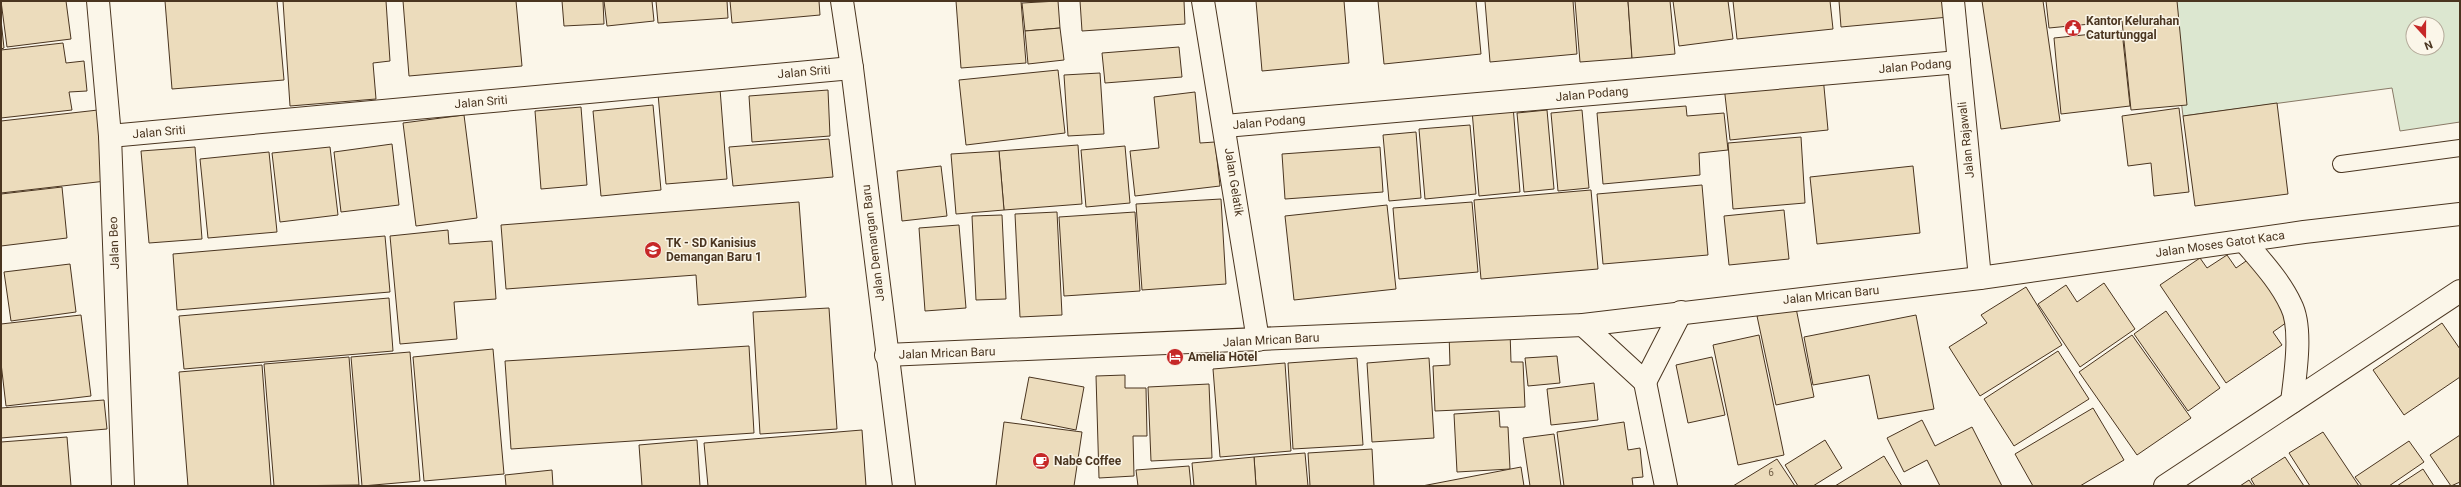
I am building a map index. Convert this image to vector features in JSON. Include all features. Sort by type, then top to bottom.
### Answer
[{"type":"street","name":"Jalan Beo","points":[[98,1],[110,136],[123,486]]},
{"type":"street","name":"Jalan Demangan Baru","points":[[842,1],[852,68],[886,355],[904,486]]},
{"type":"street","name":"Jalan Gelatik","points":[[1203,1],[1225,126],[1258,340]]},
{"type":"street","name":"Jalan Rajawali","points":[[1953,1],[1980,278]]},
{"type":"street","name":"Jalan Podang","points":[[1225,126],[1959,62]]},
{"type":"street","name":"Jalan Sriti","points":[[110,136],[852,68]]},
{"type":"street","name":"Jalan Moses Gatot Kaca","points":[[1980,278],[2244,241],[2460,214]]},
{"type":"street","points":[[2244,241],[2268,270],[2292,305],[2298,341],[2292,402]]},
{"type":"street","name":"Jalan Mrican Baru","points":[[886,355],[1583,325],[1681,312],[1980,278]]},
{"type":"street","points":[[2165,486],[2460,291]]},
{"type":"street","points":[[1645,382],[1681,312]]},
{"type":"street","points":[[1583,325],[1645,382],[1666,486]]},
{"type":"lane","points":[[2341,164],[2460,148]]},
{"type":"green space","points":[[2169,1],[2460,1],[2460,122],[2400,131],[2392,88],[2183,116]]},
{"type":"building","points":[[1,1],[66,1],[71,39],[7,47]]},
{"type":"building","points":[[165,1],[277,1],[284,80],[172,89]]},
{"type":"building","points":[[283,1],[386,1],[390,61],[373,63],[376,99],[290,106]]},
{"type":"building","points":[[403,1],[516,1],[522,66],[409,76]]},
{"type":"building","points":[[562,1],[603,1],[604,24],[564,26]]},
{"type":"building","points":[[604,1],[652,1],[654,21],[607,26]]},
{"type":"building","points":[[656,1],[727,1],[728,18],[658,23]]},
{"type":"building","points":[[730,1],[819,1],[820,15],[732,23]]},
{"type":"building","points":[[956,1],[1021,1],[1026,63],[961,68]]},
{"type":"building","points":[[1058,1],[1060,28],[1025,31],[1022,3]]},
{"type":"building","points":[[1080,1],[1184,1],[1185,24],[1082,31]]},
{"type":"building","points":[[1256,1],[1344,1],[1349,63],[1262,71]]},
{"type":"building","points":[[1378,1],[1476,1],[1481,54],[1384,64]]},
{"type":"building","points":[[1485,1],[1573,1],[1577,54],[1490,62]]},
{"type":"building","points":[[1575,1],[1628,1],[1632,58],[1580,62]]},
{"type":"building","points":[[1628,1],[1670,1],[1675,54],[1632,58]]},
{"type":"building","points":[[1673,1],[1728,1],[1733,39],[1679,46]]},
{"type":"building","points":[[1733,1],[1830,1],[1833,29],[1737,39]]},
{"type":"building","points":[[1839,1],[1947,1],[1949,17],[1841,27]]},
{"type":"building","points":[[1982,1],[2043,1],[2060,121],[2001,129]]},
{"type":"building","points":[[2046,1],[2177,1],[2187,105],[2131,110],[2122,21],[2049,28]]},
{"type":"building","points":[[1,20],[4,48],[1,49]]},
{"type":"building","points":[[1060,28],[1064,60],[1028,64],[1025,31]]},
{"type":"building","points":[[2122,31],[2130,106],[2061,114],[2054,38]]},
{"type":"building","points":[[63,43],[66,63],[84,61],[87,91],[69,92],[72,110],[1,118],[1,50]]},
{"type":"building","points":[[1179,47],[1182,77],[1105,83],[1102,53]]},
{"type":"building","points":[[1058,70],[1065,133],[966,145],[959,80]]},
{"type":"building","points":[[1100,73],[1104,134],[1068,136],[1064,75]]},
{"type":"building","points":[[1823,76],[1828,130],[1730,140],[1724,86]]},
{"type":"building","points":[[720,89],[727,179],[666,184],[658,94]]},
{"type":"building","points":[[828,90],[830,136],[752,142],[749,96]]},
{"type":"building","points":[[1195,92],[1200,143],[1215,142],[1220,186],[1135,196],[1130,151],[1159,148],[1154,97]]},
{"type":"building","points":[[2277,103],[2288,194],[2195,206],[2183,116]]},
{"type":"building","points":[[653,105],[661,190],[601,196],[593,111]]},
{"type":"building","points":[[1513,106],[1520,192],[1479,196],[1472,110]]},
{"type":"building","points":[[1686,106],[1687,116],[1724,113],[1728,150],[1699,153],[1700,175],[1603,184],[1597,113]]},
{"type":"building","points":[[581,107],[587,185],[541,189],[535,111]]},
{"type":"building","points":[[2179,108],[2189,192],[2154,196],[2151,163],[2128,166],[2122,116]]},
{"type":"building","points":[[98,110],[106,181],[1,193],[1,121]]},
{"type":"building","points":[[1547,110],[1554,189],[1524,192],[1517,113]]},
{"type":"building","points":[[1582,110],[1589,188],[1558,191],[1551,113]]},
{"type":"building","points":[[464,115],[477,218],[416,226],[403,123]]},
{"type":"building","points":[[1470,125],[1476,194],[1425,199],[1419,129]]},
{"type":"building","points":[[1416,132],[1421,198],[1389,201],[1383,135]]},
{"type":"building","points":[[1801,137],[1805,203],[1733,209],[1728,143]]},
{"type":"building","points":[[829,139],[833,177],[733,186],[729,147]]},
{"type":"building","points":[[392,144],[399,205],[341,212],[334,152]]},
{"type":"building","points":[[1078,145],[1082,204],[1004,210],[999,151]]},
{"type":"building","points":[[1125,146],[1130,203],[1086,207],[1081,150]]},
{"type":"building","points":[[195,147],[202,239],[149,243],[141,151]]},
{"type":"building","points":[[330,147],[338,215],[280,222],[272,153]]},
{"type":"building","points":[[1380,147],[1383,192],[1285,199],[1282,154]]},
{"type":"building","points":[[999,151],[1004,210],[956,214],[951,154]]},
{"type":"building","points":[[269,152],[277,232],[208,238],[200,159]]},
{"type":"building","points":[[941,166],[947,216],[902,221],[897,171]]},
{"type":"building","points":[[1913,166],[1920,233],[1817,244],[1810,177]]},
{"type":"building","points":[[1702,185],[1708,255],[1603,264],[1597,194]]},
{"type":"building","points":[[62,187],[67,238],[1,246],[1,194]]},
{"type":"building","points":[[1591,190],[1598,269],[1481,279],[1474,200]]},
{"type":"building","points":[[1221,199],[1226,284],[1142,290],[1136,204]]},
{"type":"building","name":"TK - SD Kanisius Demangan Baru 1","points":[[799,202],[806,297],[698,305],[696,275],[506,289],[501,225]]},
{"type":"building","points":[[1472,202],[1478,272],[1399,279],[1393,208]]},
{"type":"building","points":[[1387,205],[1396,289],[1294,300],[1285,216]]},
{"type":"building","points":[[1784,210],[1789,259],[1729,265],[1724,216]]},
{"type":"building","points":[[1057,212],[1062,315],[1020,317],[1015,214]]},
{"type":"building","points":[[1135,212],[1140,291],[1064,296],[1059,217]]},
{"type":"building","points":[[1002,215],[1006,299],[976,300],[972,216]]},
{"type":"building","points":[[959,225],[966,308],[925,311],[919,228]]},
{"type":"building","points":[[448,230],[449,244],[492,241],[496,299],[454,302],[457,339],[400,344],[390,236]]},
{"type":"building","points":[[385,236],[390,292],[177,310],[173,254]]},
{"type":"building","points":[[2227,255],[2236,268],[2249,259],[2290,320],[2273,332],[2282,345],[2226,383],[2160,285],[2200,258],[2207,268]]},
{"type":"building","points":[[70,264],[76,312],[11,321],[4,272]]},
{"type":"building","points":[[2104,283],[2135,329],[2080,367],[2038,304],[2066,285],[2077,302]]},
{"type":"building","points":[[2026,287],[2062,345],[1980,396],[1949,347],[1987,323],[1981,315]]},
{"type":"building","points":[[389,298],[393,351],[184,369],[179,316]]},
{"type":"building","points":[[829,308],[837,429],[760,434],[753,312]]},
{"type":"building","points":[[1796,308],[1814,397],[1776,405],[1757,316]]},
{"type":"building","points":[[2166,311],[2220,388],[2188,411],[2134,334]]},
{"type":"building","points":[[81,315],[91,396],[6,406],[1,363],[1,324]]},
{"type":"building","points":[[1916,315],[1934,409],[1878,419],[1869,375],[1813,385],[1804,337]]},
{"type":"building","points":[[2442,323],[2460,349],[2460,377],[2404,415],[2373,370]]},
{"type":"building","points":[[1510,331],[1511,362],[1523,362],[1525,407],[1435,411],[1433,366],[1450,365],[1449,333]]},
{"type":"building","points":[[1759,335],[1784,455],[1738,465],[1713,345]]},
{"type":"building","points":[[2132,335],[2191,418],[2137,455],[2079,372]]},
{"type":"building","points":[[749,346],[754,433],[511,449],[505,361]]},
{"type":"building","points":[[493,349],[504,474],[424,481],[413,357]]},
{"type":"building","points":[[2058,351],[2089,399],[2014,446],[1984,399]]},
{"type":"building","points":[[410,352],[420,481],[362,486],[351,357]]},
{"type":"building","points":[[1557,356],[1560,383],[1528,386],[1525,358]]},
{"type":"building","points":[[349,357],[359,485],[274,486],[264,364]]},
{"type":"building","points":[[1712,357],[1725,415],[1688,423],[1676,365]]},
{"type":"building","points":[[1357,358],[1363,445],[1293,449],[1288,363]]},
{"type":"building","points":[[1429,358],[1434,438],[1372,442],[1367,363]]},
{"type":"building","points":[[1285,363],[1291,451],[1220,457],[1213,369]]},
{"type":"building","points":[[262,365],[271,486],[188,486],[179,372]]},
{"type":"building","points":[[1125,375],[1125,388],[1146,388],[1147,436],[1133,436],[1134,476],[1099,478],[1096,376]]},
{"type":"building","points":[[1029,377],[1084,387],[1076,430],[1021,419]]},
{"type":"building","points":[[1594,383],[1598,420],[1551,425],[1547,389]]},
{"type":"building","points":[[1209,384],[1212,458],[1151,461],[1148,387]]},
{"type":"building","points":[[104,400],[107,429],[1,438],[1,408]]},
{"type":"building","points":[[2093,408],[2124,460],[2080,486],[2033,486],[2015,454]]},
{"type":"building","points":[[1499,411],[1500,427],[1508,427],[1510,469],[1457,472],[1454,414]]},
{"type":"building","points":[[1922,420],[1935,446],[1972,427],[2002,486],[1940,486],[1927,460],[1904,472],[1887,438]]},
{"type":"building","points":[[1004,422],[1082,432],[1074,486],[996,486]]},
{"type":"building","points":[[1624,422],[1628,450],[1640,448],[1643,477],[1632,478],[1633,486],[1564,486],[1557,432]]},
{"type":"building","points":[[862,430],[866,486],[708,486],[704,443]]},
{"type":"building","points":[[2323,432],[2359,486],[2310,486],[2289,453]]},
{"type":"building","points":[[1554,434],[1561,486],[1530,486],[1523,438]]},
{"type":"building","points":[[2460,435],[2460,482],[2451,486],[2430,455]]},
{"type":"building","points":[[67,437],[71,486],[1,486],[1,442]]},
{"type":"building","points":[[697,440],[700,486],[642,486],[639,445]]},
{"type":"building","points":[[1825,440],[1842,468],[1813,486],[1798,486],[1785,465]]},
{"type":"building","points":[[2409,441],[2424,462],[2389,486],[2362,486],[2355,477]]},
{"type":"building","points":[[1372,449],[1374,486],[1310,486],[1308,453]]},
{"type":"building","points":[[1305,453],[1308,486],[1256,486],[1254,457]]},
{"type":"building","points":[[1884,456],[1902,486],[1835,486]]},
{"type":"building","points":[[1254,457],[1256,486],[1194,486],[1192,463]]},
{"type":"building","points":[[2285,457],[2304,486],[2255,486],[2251,479]]},
{"type":"building","points":[[1777,459],[1795,486],[1733,486]]},
{"type":"building","points":[[1189,466],[1191,486],[1138,486],[1136,470]]},
{"type":"building","points":[[1521,467],[1524,486],[1422,486]]},
{"type":"building","points":[[2423,469],[2434,486],[2397,486]]},
{"type":"building","points":[[552,470],[553,486],[506,486],[505,475]]},
{"type":"building","points":[[2249,480],[2253,486],[2240,486]]},
{"type":"place","name":"Kantor Kelurahan Caturtunggal","points":[[2073,28]]},
{"type":"place","name":"TK - SD Kanisius Demangan Baru 1","points":[[653,250]]},
{"type":"place","name":"Amelia Hotel","points":[[1175,357]]},
{"type":"place","name":"Nabe Coffee","points":[[1041,461]]}]
